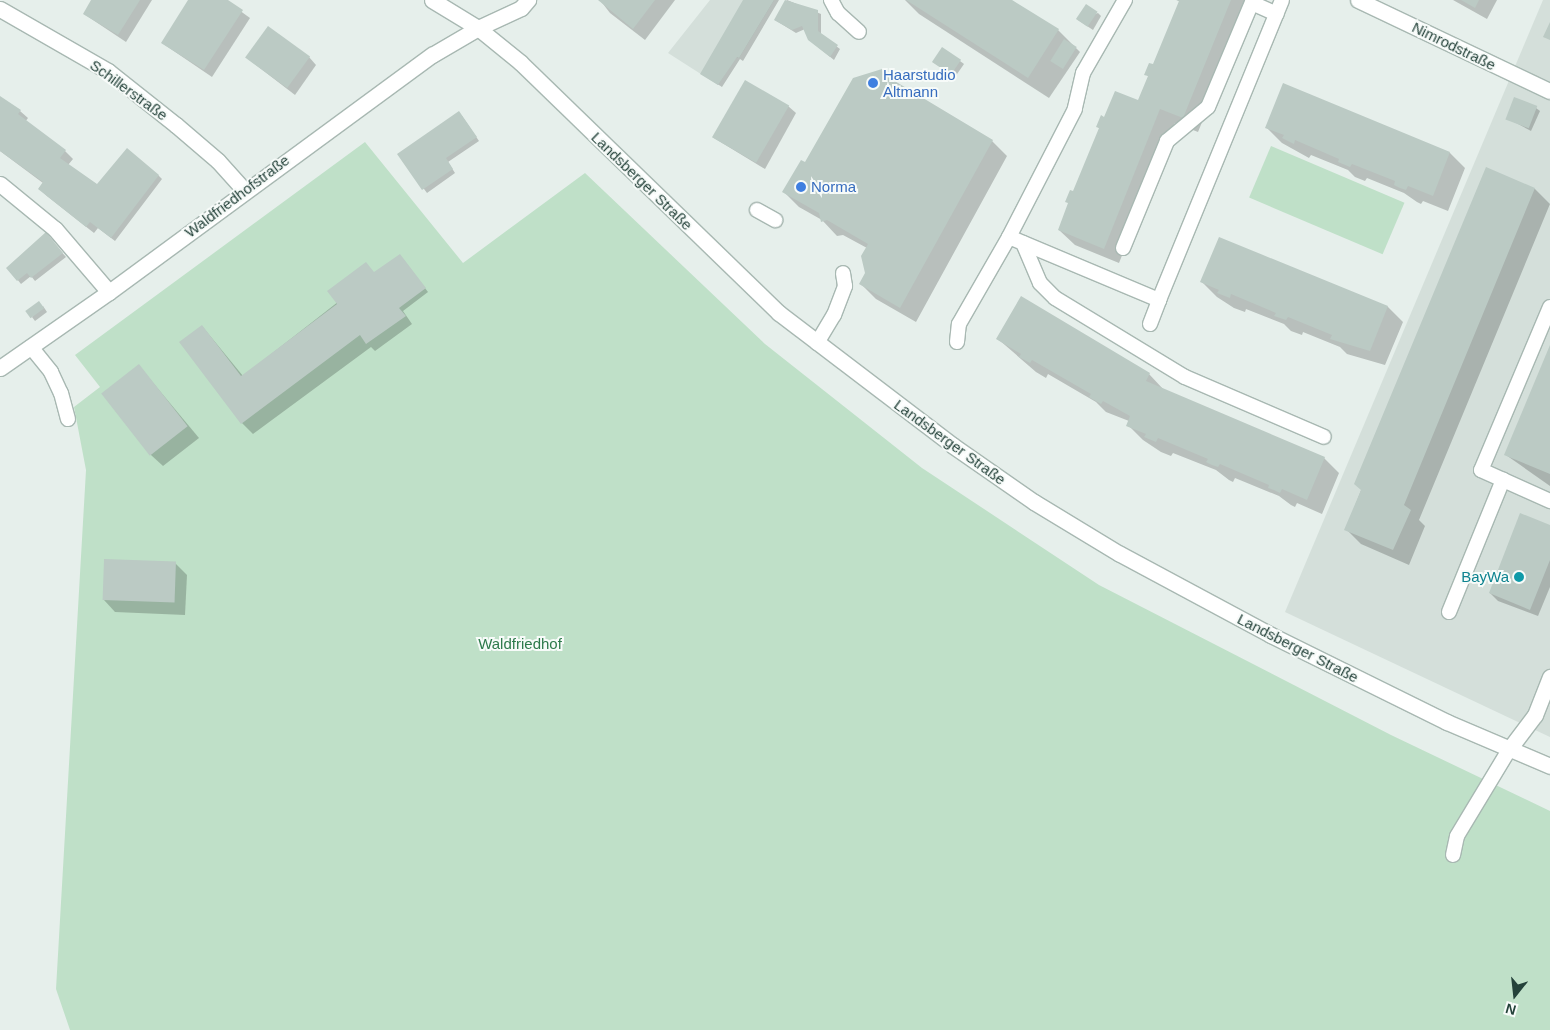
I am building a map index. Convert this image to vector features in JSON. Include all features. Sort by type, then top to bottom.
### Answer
[{"type":"street","name":"Landsberger Straße","points":[[432,0],[478,28],[521,63],[752,289],[817,343],[952,445],[1034,502],[1120,554],[1280,639],[1447,722],[1550,766]]},
{"type":"street","name":"Waldfriedhofstraße","points":[[0,368],[109,292],[244,190],[432,55],[478,28],[521,8],[528,0]]},
{"type":"street","name":"Nimrodstraße","points":[[1358,0],[1550,91]]},
{"type":"street","name":"Schillerstraße","points":[[0,9],[108,71],[183,131],[244,190]]},
{"type":"street","points":[[0,184],[55,229],[109,292]]},
{"type":"street","points":[[1510,748],[1535,715],[1550,677]]},
{"type":"lane","points":[[831,0],[838,13],[859,32]]},
{"type":"lane","points":[[957,342],[959,324],[1009,237],[1075,109],[1083,73],[1125,0]]},
{"type":"lane","points":[[1150,324],[1282,0]]},
{"type":"lane","points":[[1123,248],[1167,141],[1208,107],[1252,2],[1277,14]]},
{"type":"lane","points":[[757,210],[775,220]]},
{"type":"lane","points":[[1009,237],[1159,300]]},
{"type":"lane","points":[[1023,243],[1040,282],[1055,298],[1185,376],[1324,437]]},
{"type":"lane","points":[[817,343],[834,315],[845,286],[843,274]]},
{"type":"lane","points":[[1550,307],[1481,470],[1550,501]]},
{"type":"lane","points":[[31,348],[50,372],[61,393],[68,419]]},
{"type":"lane","points":[[1449,612],[1503,480]]},
{"type":"lane","points":[[1453,855],[1457,836],[1510,748]]},
{"type":"shaded area","points":[[710,0],[774,0],[739,58],[736,57],[718,85],[668,53]]},
{"type":"shaded area","points":[[1543,0],[1550,0],[1550,737],[1285,612]]},
{"type":"green space","name":"Waldfriedhof","points":[[365,142],[463,263],[585,173],[765,344],[922,468],[1099,585],[1391,735],[1550,811],[1550,1030],[70,1030],[56,989],[86,470],[74,407],[100,387],[75,355]]},
{"type":"green space","points":[[1271,146],[1404,203],[1383,254],[1249,198]]},
{"type":"building","points":[[91,0],[140,0],[118,35],[83,14]]},
{"type":"building","points":[[188,0],[228,0],[243,10],[204,70],[161,43]]},
{"type":"building","points":[[598,0],[655,0],[633,29]]},
{"type":"building","points":[[743,0],[774,0],[739,58],[737,57],[718,85],[700,74]]},
{"type":"building","points":[[785,0],[818,10],[818,31],[838,45],[830,57],[808,40],[802,26],[792,30],[774,20]]},
{"type":"building","points":[[906,0],[1012,0],[1059,29],[1028,78]]},
{"type":"building","points":[[1176,0],[1231,0],[1183,118],[1160,109],[1104,249],[1058,230],[1068,203],[1065,202],[1070,190],[1073,191],[1099,128],[1096,127],[1101,115],[1104,117],[1115,91],[1138,100],[1148,76],[1144,75],[1149,63],[1153,64],[1179,1]]},
{"type":"building","points":[[1461,0],[1479,0],[1475,8]]},
{"type":"building","points":[[1086,4],[1098,12],[1088,27],[1076,19]]},
{"type":"building","points":[[1550,22],[1550,40],[1543,37]]},
{"type":"building","points":[[268,26],[310,57],[287,88],[245,58]]},
{"type":"building","points":[[1064,39],[1077,47],[1063,69],[1050,61]]},
{"type":"building","points":[[942,47],[961,60],[951,75],[932,62]]},
{"type":"building","points":[[882,69],[883,74],[993,140],[900,308],[859,284],[865,273],[861,256],[868,244],[827,220],[821,222],[819,213],[782,192],[801,160],[805,162],[853,78]]},
{"type":"building","points":[[745,80],[789,106],[756,163],[712,137]]},
{"type":"building","points":[[1283,83],[1450,152],[1433,196],[1408,186],[1406,190],[1400,188],[1394,185],[1395,181],[1352,164],[1350,167],[1338,162],[1339,159],[1295,140],[1294,144],[1282,138],[1284,135],[1265,128]]},
{"type":"building","points":[[0,96],[21,110],[18,114],[66,150],[60,158],[97,184],[127,148],[159,175],[111,238],[90,222],[86,227],[38,189],[43,182],[0,151]]},
{"type":"building","points":[[1514,97],[1537,106],[1529,128],[1505,119]]},
{"type":"building","points":[[459,111],[477,137],[446,158],[453,169],[422,190],[397,154]]},
{"type":"building","points":[[1486,167],[1535,188],[1404,505],[1411,510],[1393,550],[1344,530],[1361,490],[1354,484]]},
{"type":"building","points":[[46,232],[63,253],[31,278],[27,273],[17,281],[6,268]]},
{"type":"building","points":[[1219,237],[1388,306],[1370,351],[1330,339],[1332,335],[1288,317],[1286,320],[1274,316],[1276,313],[1231,294],[1230,298],[1217,293],[1219,290],[1200,282]]},
{"type":"building","points":[[400,254],[426,288],[399,308],[406,316],[366,344],[360,335],[241,424],[179,342],[202,325],[241,376],[337,304],[327,291],[366,262],[374,272]]},
{"type":"building","points":[[1021,296],[1150,373],[1146,381],[1325,457],[1307,500],[1282,489],[1280,493],[1268,488],[1269,485],[1220,464],[1218,467],[1212,465],[1206,462],[1208,459],[1158,438],[1156,442],[1144,437],[1146,434],[1126,426],[1130,416],[1103,401],[1101,404],[1089,397],[1091,394],[1032,360],[1030,363],[1019,357],[1021,354],[996,339]]},
{"type":"building","points":[[39,301],[44,308],[31,318],[25,311]]},
{"type":"building","points":[[1550,345],[1550,474],[1504,455]]},
{"type":"building","points":[[139,364],[188,426],[150,456],[101,394]]},
{"type":"building","name":"BayWa","points":[[1520,513],[1550,525],[1550,560],[1530,610],[1489,593]]},
{"type":"building","points":[[104,559],[176,562],[175,602],[103,600]]},
{"type":"place","name":"Haarstudio Altmann","points":[[873,83]]},
{"type":"place","name":"Norma","points":[[801,187]]},
{"type":"place","name":"BayWa","points":[[1519,577]]}]
